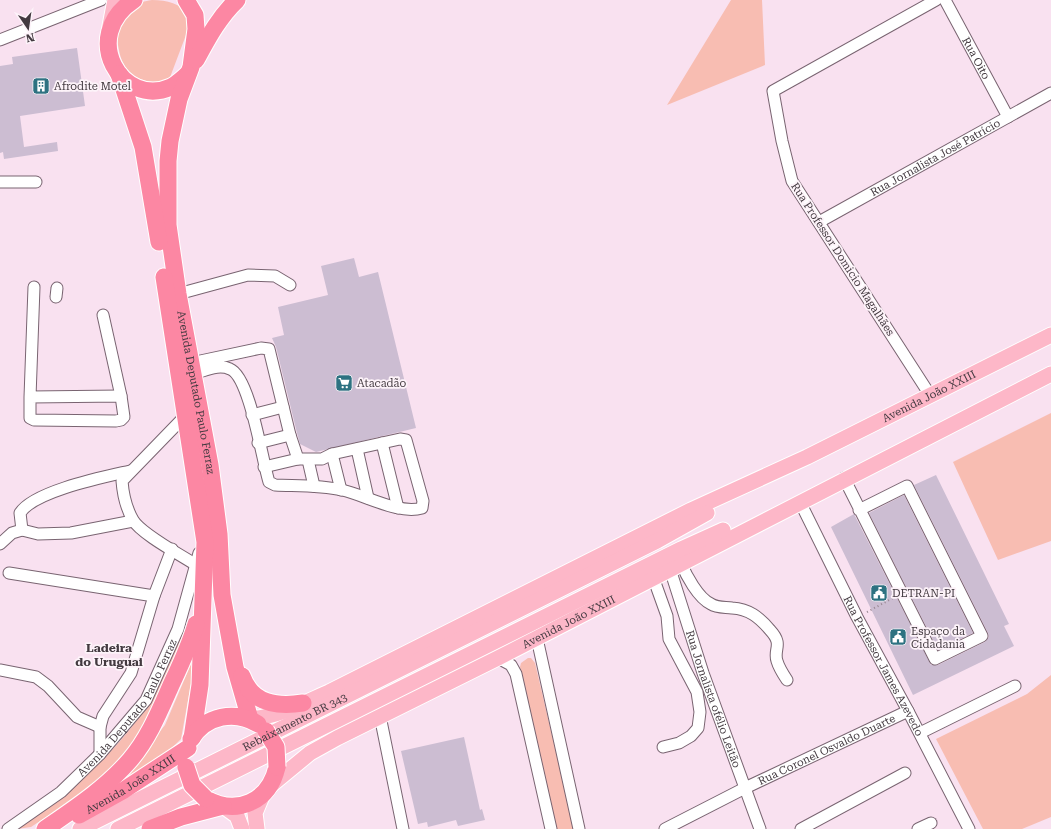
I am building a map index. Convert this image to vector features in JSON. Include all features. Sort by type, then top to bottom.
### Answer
[{"type":"highway","points":[[110,26],[121,10],[134,0]]},
{"type":"highway","name":"Avenida Deputado Paulo Ferraz","points":[[186,0],[193,10],[196,20],[190,70]]},
{"type":"highway","name":"Avenida Deputado Paulo Ferraz","points":[[232,5],[212,30],[190,70],[179,99],[168,161],[168,225],[178,294],[193,368],[216,511],[222,595],[235,667],[250,719]]},
{"type":"highway","name":"Avenida Deputado Paulo Ferraz","points":[[110,26],[107,38],[108,50],[112,63],[119,74],[146,158],[205,531],[200,685],[190,743]]},
{"type":"highway","points":[[119,74],[130,84],[142,89],[152,90],[172,87],[190,70]]},
{"type":"highway","points":[[222,595],[238,665],[243,680],[252,692],[267,703],[288,706],[303,703]]},
{"type":"highway","points":[[45,829],[84,802],[112,778],[130,760],[146,738],[190,645],[203,599]]},
{"type":"highway","points":[[150,829],[169,821],[223,806],[237,806],[251,802],[267,790],[277,767],[276,747],[266,731],[250,719],[238,716],[224,716],[212,720],[200,728],[190,743],[186,767],[192,785],[206,799],[223,806]]},
{"type":"highway","name":"Avenida João XXIII","points":[[50,829],[103,802],[190,743]]},
{"type":"main road","points":[[110,26],[115,0]]},
{"type":"main road","name":"Avenida João XXIII","points":[[250,719],[263,718],[303,703],[691,510],[807,457],[1051,335]]},
{"type":"main road","name":"Avenida João XXIII","points":[[267,790],[310,753],[380,716],[498,658],[844,478],[1051,374]]},
{"type":"main road","name":"Avenida João XXIII","points":[[510,615],[657,541],[807,457]]},
{"type":"main road","name":"Avenida João XXIII","points":[[534,622],[681,549],[872,464]]},
{"type":"main road","name":"Rebaixamento BR 343","points":[[80,829],[510,615]]},
{"type":"main road","name":"Rebaixamento BR 343","points":[[118,829],[534,622]]},
{"type":"main road","points":[[257,829],[255,812],[267,790]]},
{"type":"main road","points":[[223,806],[237,816],[242,829]]},
{"type":"street","points":[[0,40],[101,0]]},
{"type":"street","name":"Rua Professor Domicio Magalhães","points":[[930,395],[792,181],[773,90],[936,0]]},
{"type":"street","name":"Rua Oito","points":[[945,0],[1008,117]]},
{"type":"street","name":"Rua Jornalista José Patrício","points":[[819,222],[1051,93]]},
{"type":"street","points":[[0,182],[36,182]]},
{"type":"street","points":[[178,294],[248,276],[275,276],[290,286]]},
{"type":"street","points":[[34,287],[29,415],[30,418],[34,420],[116,421],[121,420],[124,417],[121,396],[103,315]]},
{"type":"street","points":[[193,368],[267,348],[269,349],[290,435],[303,459],[314,486]]},
{"type":"street","points":[[193,368],[220,367],[231,369],[238,375],[246,391],[264,467],[269,482],[275,485],[314,486],[341,490],[398,508],[414,510],[422,508],[423,501],[406,440],[400,439],[332,454],[322,459],[303,459],[264,467]]},
{"type":"street","points":[[30,397],[121,396]]},
{"type":"street","points":[[252,416],[283,407]]},
{"type":"street","points":[[186,415],[130,471],[122,481],[124,497],[133,521],[150,535],[196,565]]},
{"type":"street","points":[[258,443],[290,435]]},
{"type":"street","points":[[382,443],[398,508]]},
{"type":"street","points":[[357,449],[368,498]]},
{"type":"street","points":[[332,454],[341,490]]},
{"type":"street","points":[[22,530],[20,512],[30,502],[87,481],[130,471]]},
{"type":"street","points":[[844,478],[859,510],[935,659],[982,636],[906,486],[859,510]]},
{"type":"street","name":"Rua Professor James Azevedo","points":[[800,502],[857,617],[920,733],[969,829]]},
{"type":"street","points":[[0,544],[12,533],[22,530],[38,534],[71,533],[133,521]]},
{"type":"street","name":"Avenida Deputado Paulo Ferraz","points":[[8,829],[61,792],[120,732],[149,694],[178,629],[205,531]]},
{"type":"street","points":[[100,754],[100,727],[103,716],[131,673],[154,596],[172,549]]},
{"type":"street","points":[[675,566],[710,604],[719,607],[744,609],[753,613],[771,631],[777,639],[777,661],[787,680]]},
{"type":"street","name":"Rua Jornalista ofélio Leitão","points":[[675,566],[703,673],[760,829]]},
{"type":"street","points":[[9,573],[154,596]]},
{"type":"street","points":[[653,577],[667,616],[669,639],[697,692],[700,712],[698,728],[691,736],[679,743],[663,747]]},
{"type":"street","points":[[540,636],[538,642],[579,829]]},
{"type":"street","points":[[498,658],[511,665],[516,674],[551,829]]},
{"type":"street","points":[[0,670],[36,677],[48,686],[77,717],[100,727]]},
{"type":"street","points":[[920,733],[1015,686]]},
{"type":"street","name":"Rua Coronel Osvaldo Duarte","points":[[665,829],[745,788],[908,711]]},
{"type":"street","points":[[380,716],[403,829]]},
{"type":"street","points":[[802,829],[905,773]]},
{"type":"street","points":[[918,829],[930,823]]},
{"type":"path","points":[[857,617],[902,593]]},
{"type":"shaded area","points":[[152,0],[178,5],[191,16],[189,27],[169,80],[160,82],[144,80],[136,77],[130,72],[121,59],[117,41],[119,29],[130,10],[141,2]]},
{"type":"shaded area","points":[[731,0],[762,0],[765,65],[667,105]]},
{"type":"shaded area","points":[[1051,413],[1051,541],[998,560],[953,462]]},
{"type":"shaded area","points":[[190,607],[176,659],[137,738],[124,755],[64,813],[49,815],[31,827],[17,829],[56,800],[94,768],[128,732],[142,712],[160,681]]},
{"type":"shaded area","points":[[197,650],[181,739],[147,772],[114,790],[165,725]]},
{"type":"shaded area","points":[[528,658],[531,658],[535,663],[574,829],[557,829],[520,667],[521,663]]},
{"type":"shaded area","points":[[1051,675],[1051,817],[1022,829],[983,829],[936,739],[1027,694]]},
{"type":"building","name":"Afrodite Motel","points":[[77,48],[85,106],[20,116],[24,147],[57,142],[58,151],[4,159],[3,152],[0,153],[0,66],[13,64],[12,57]]},
{"type":"building","name":"Atacadão","points":[[354,258],[359,277],[378,272],[416,428],[316,452],[300,444],[276,347],[272,338],[284,335],[278,307],[328,295],[321,266]]},
{"type":"building","points":[[936,475],[1009,624],[1004,626],[1014,646],[913,695],[831,527],[854,514],[931,665],[938,665],[985,642],[989,637],[988,633],[914,485]]},
{"type":"building","points":[[904,495],[973,633],[938,650],[869,513]]},
{"type":"building","points":[[464,737],[480,810],[482,809],[485,820],[458,826],[456,820],[428,827],[427,822],[418,824],[401,751]]},
{"type":"place","name":"Afrodite Motel","points":[[41,86]]},
{"type":"place","name":"Atacadão","points":[[344,383]]},
{"type":"place","name":"DETRAN-PI","points":[[879,593]]},
{"type":"place","name":"Espaço da Cidadania","points":[[898,637]]},
{"type":"district","name":"Ladeira do Uruguai","points":[[109,655]]}]
